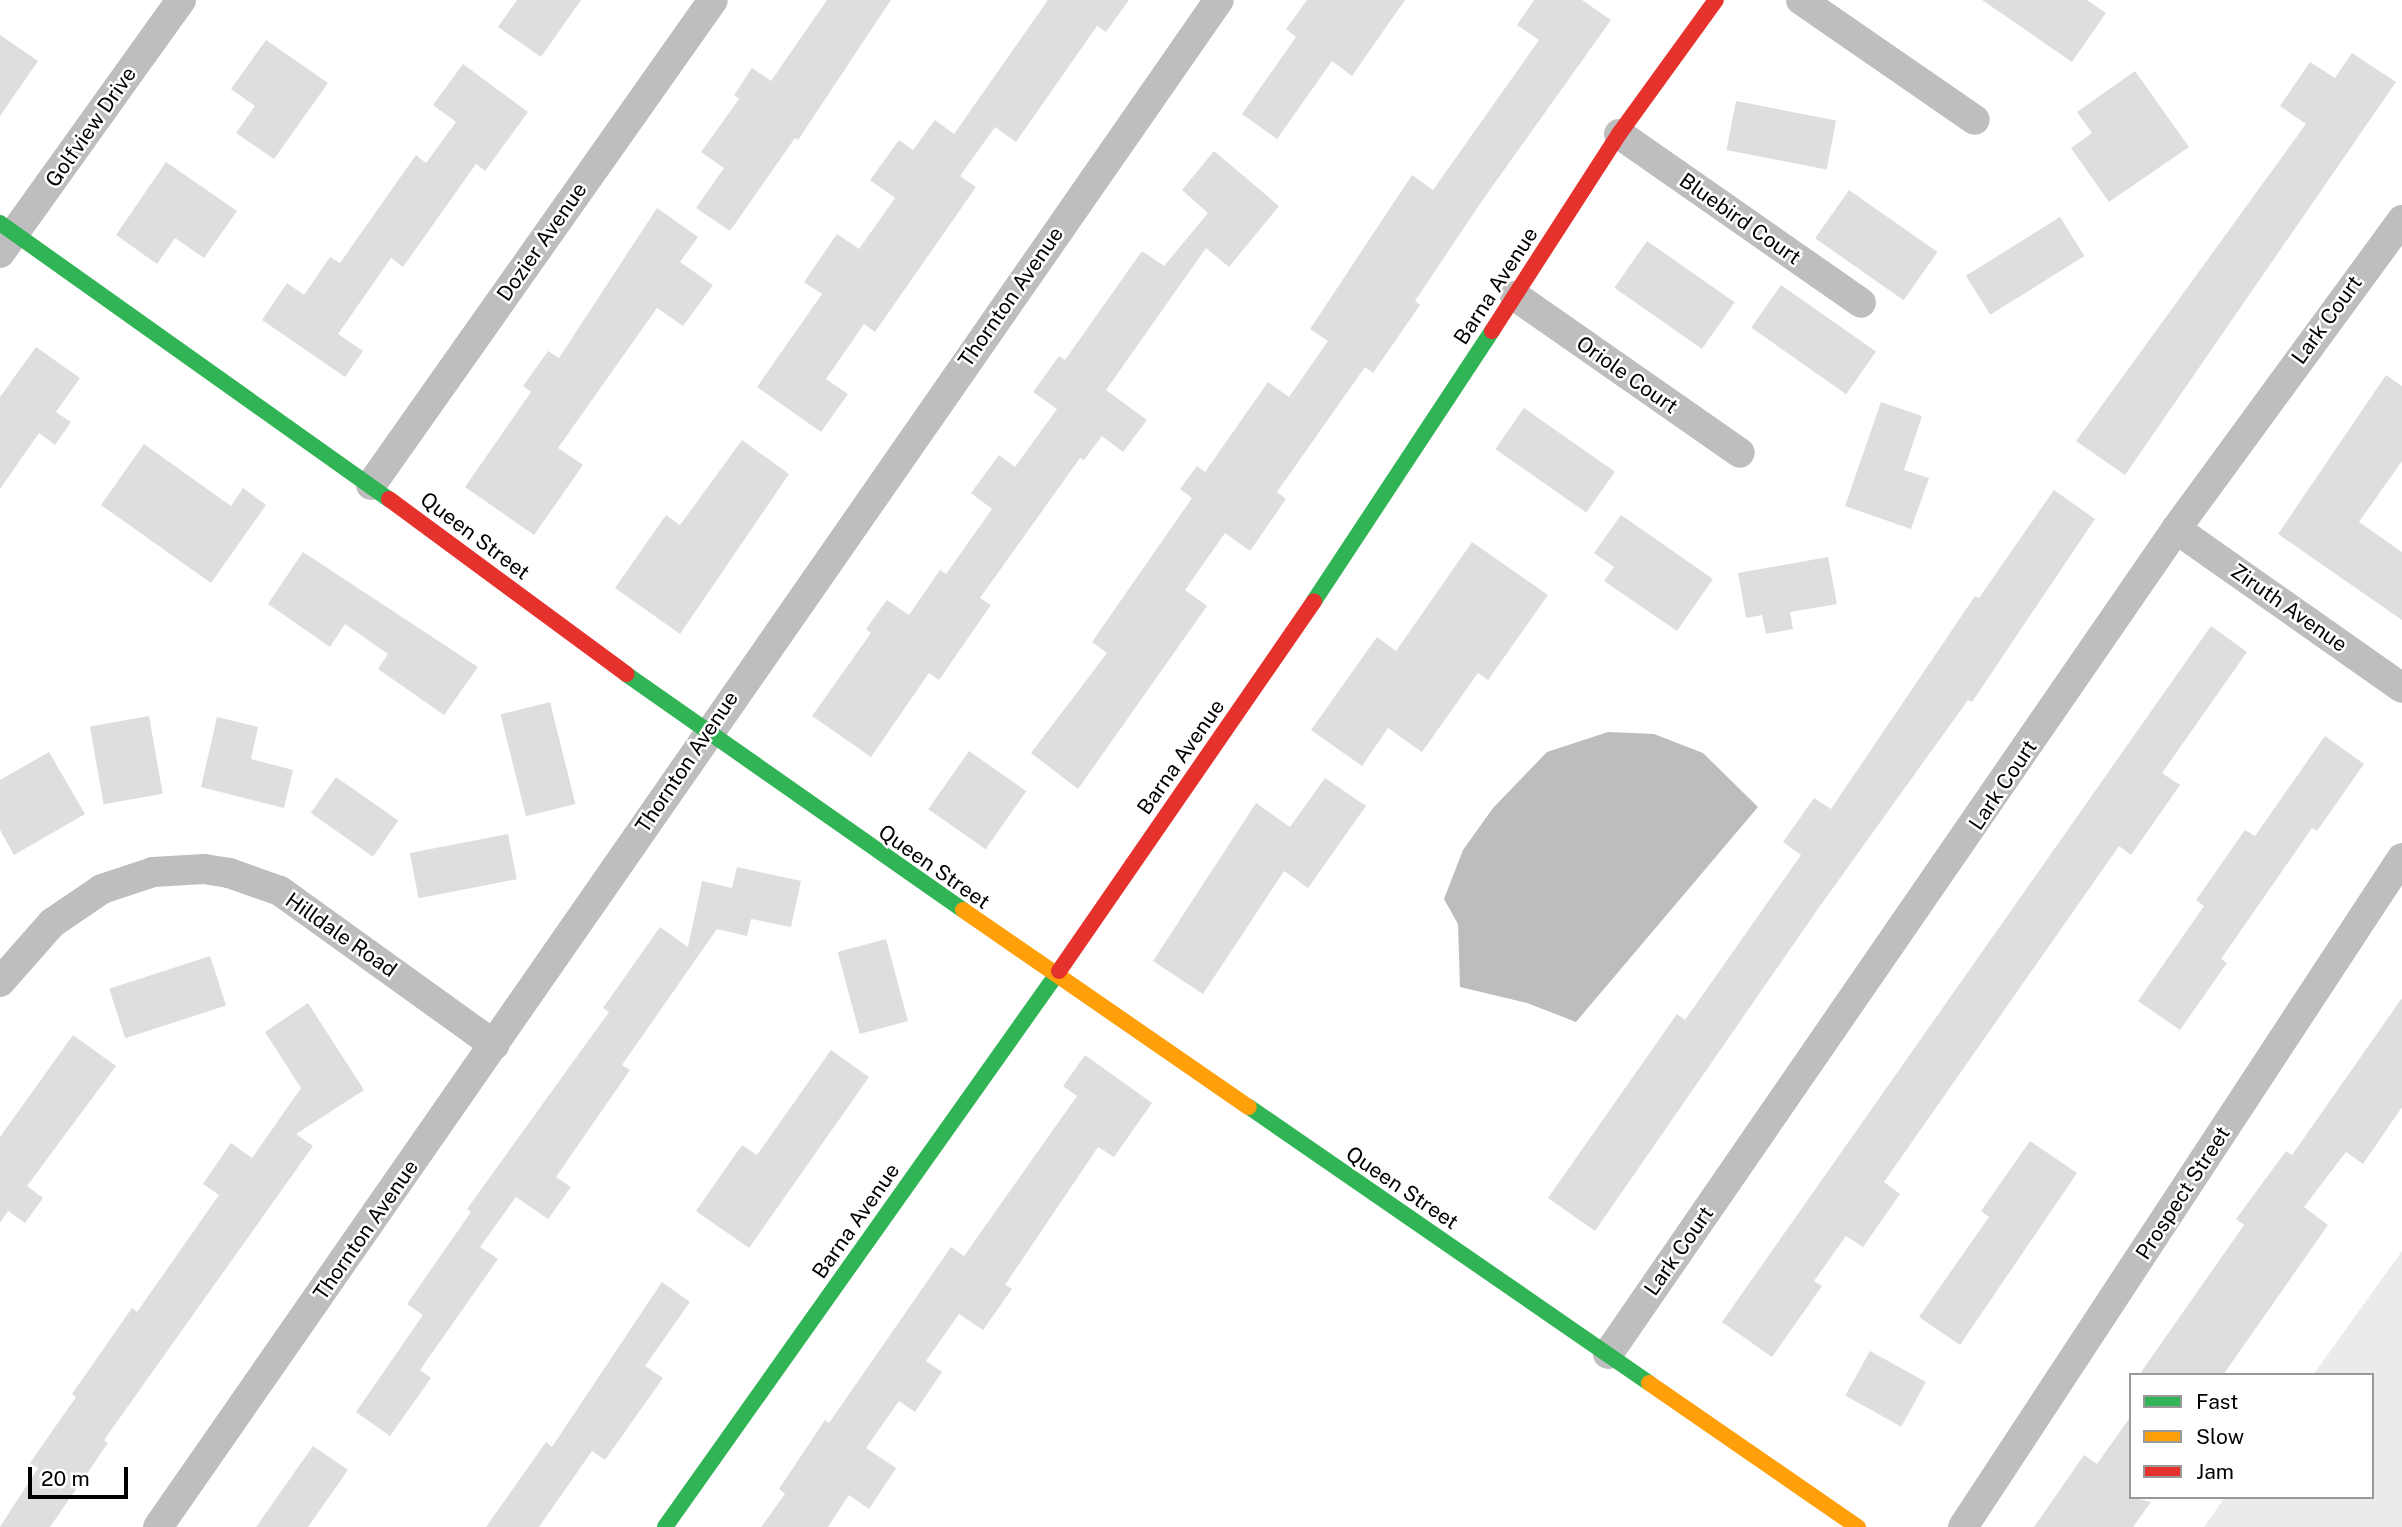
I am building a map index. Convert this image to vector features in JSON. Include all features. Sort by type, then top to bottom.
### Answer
[{"type":"street","name":"Golfview Drive","points":[[5,236],[181,0]]},
{"type":"street","name":"Dozier Avenue","points":[[371,485],[713,0]]},
{"type":"street","name":"Thornton Avenue","points":[[158,1527],[494,1045],[706,733],[1219,0]]},
{"type":"street","name":"Barna Avenue","points":[[665,1527],[1055,976],[1375,512],[1619,134],[1716,0]]},
{"type":"street","points":[[1801,0],[1975,120]]},
{"type":"street","name":"Bluebird Court","points":[[1619,134],[1861,303]]},
{"type":"street","name":"Lark Court","points":[[1608,1354],[2176,529],[2402,220]]},
{"type":"street","name":"Queen Street","points":[[5,236],[371,485],[706,733],[1858,1527]]},
{"type":"street","name":"Oriole Court","points":[[1515,296],[1740,453]]},
{"type":"street","name":"Ziruth Avenue","points":[[2176,529],[2402,688]]},
{"type":"street","name":"Prospect Street","points":[[1963,1527],[2402,858]]},
{"type":"street","name":"Hilldale Road","points":[[0,982],[52,923],[84,900],[153,872],[204,869],[242,876],[280,891],[494,1045]]},
{"type":"shaded area","points":[[1608,732],[1654,734],[1703,753],[1758,807],[1576,1022],[1527,1003],[1460,987],[1458,924],[1444,899],[1463,850],[1493,808],[1547,752]]},
{"type":"shaded area","points":[[2402,1251],[2402,1527],[2204,1527],[2224,1499],[2374,1499],[2374,1373],[2314,1373]]},
{"type":"building","points":[[517,0],[581,0],[541,57],[498,27]]},
{"type":"building","points":[[827,0],[891,0],[798,140],[795,138],[730,231],[696,208],[724,168],[701,152],[739,99],[734,95],[752,68],[771,81]]},
{"type":"building","points":[[1048,0],[1129,0],[1106,32],[1097,26],[1016,142],[995,127],[960,176],[976,187],[875,332],[864,324],[826,379],[848,394],[821,432],[757,387],[822,294],[804,282],[837,234],[859,249],[895,198],[870,180],[899,140],[913,150],[935,120],[954,134]]},
{"type":"building","points":[[1307,0],[1405,0],[1352,76],[1332,61],[1277,139],[1242,114],[1296,37],[1286,29]]},
{"type":"building","points":[[1534,0],[1582,0],[1611,20],[1484,198],[1415,301],[1420,305],[1373,373],[1365,367],[1277,492],[1286,499],[1250,551],[1225,533],[1185,590],[1207,606],[1078,789],[1031,753],[1107,653],[1092,642],[1192,498],[1180,489],[1197,466],[1205,472],[1268,382],[1289,397],[1328,341],[1310,329],[1412,175],[1433,190],[1539,40],[1517,25]]},
{"type":"building","points":[[1982,0],[2087,0],[2106,13],[2072,62]]},
{"type":"building","points":[[0,35],[38,61],[0,116]]},
{"type":"building","points":[[266,40],[328,83],[274,159],[236,133],[255,106],[231,89]]},
{"type":"building","points":[[2352,53],[2396,82],[2125,475],[2076,441],[2306,124],[2280,106],[2310,62],[2335,78]]},
{"type":"building","points":[[463,64],[528,112],[485,171],[476,164],[403,267],[391,258],[338,334],[363,351],[345,377],[262,320],[287,283],[304,295],[330,257],[340,263],[416,155],[426,163],[456,122],[433,105]]},
{"type":"building","points":[[2135,71],[2189,147],[2109,202],[2071,148],[2092,133],[2077,112]]},
{"type":"building","points":[[1736,101],[1836,120],[1827,170],[1726,150]]},
{"type":"building","points":[[1214,151],[1279,206],[1229,267],[1206,248],[1106,390],[1147,420],[1123,452],[1102,436],[1084,460],[1080,458],[980,598],[991,605],[939,680],[929,673],[871,757],[812,716],[871,633],[866,629],[887,600],[909,615],[940,570],[946,574],[992,509],[971,493],[999,455],[1015,467],[1057,409],[1033,392],[1059,356],[1065,360],[1142,251],[1164,266],[1208,213],[1182,190]]},
{"type":"building","points":[[166,162],[237,211],[204,258],[175,238],[157,264],[116,235]]},
{"type":"building","points":[[1849,190],[1937,252],[1904,300],[1815,238]]},
{"type":"building","points":[[657,208],[698,237],[680,262],[713,285],[683,326],[657,308],[558,448],[583,465],[534,535],[465,487],[531,392],[523,386],[548,351],[559,358]]},
{"type":"building","points":[[2060,217],[2084,256],[1990,315],[1966,276]]},
{"type":"building","points":[[1647,241],[1735,302],[1702,349],[1614,288]]},
{"type":"building","points":[[1781,285],[1876,352],[1846,394],[1751,328]]},
{"type":"building","points":[[36,347],[80,378],[56,412],[71,422],[55,445],[39,433],[0,489],[0,397]]},
{"type":"building","points":[[2386,375],[2402,386],[2402,461],[2359,522],[2402,552],[2402,620],[2278,534]]},
{"type":"building","points":[[1881,402],[1922,416],[1904,470],[1929,478],[1911,529],[1845,506]]},
{"type":"building","points":[[1524,408],[1615,472],[1586,513],[1495,449]]},
{"type":"building","points":[[742,440],[789,474],[680,634],[615,588],[666,515],[680,525]]},
{"type":"building","points":[[144,444],[231,506],[243,488],[266,505],[211,583],[101,505]]},
{"type":"building","points":[[2054,490],[2095,519],[1972,702],[1968,700],[1820,906],[1595,1231],[1548,1198],[1677,1014],[1685,1020],[1801,855],[1783,842],[1814,798],[1831,809],[1975,596],[1979,598]]},
{"type":"building","points":[[1621,515],[1713,579],[1677,631],[1604,581],[1614,567],[1594,553]]},
{"type":"building","points":[[1472,542],[1548,595],[1488,680],[1478,673],[1422,752],[1388,728],[1362,766],[1311,730],[1377,637],[1396,651]]},
{"type":"building","points":[[303,552],[478,667],[444,715],[378,669],[388,654],[345,624],[330,647],[268,604]]},
{"type":"building","points":[[1828,557],[1837,604],[1790,612],[1793,629],[1766,634],[1762,615],[1746,618],[1738,573]]},
{"type":"building","points":[[2211,626],[2247,652],[2162,773],[2180,785],[2131,855],[2119,846],[1884,1182],[1900,1194],[1863,1247],[1846,1236],[1814,1281],[1822,1286],[1772,1357],[1722,1322]]},
{"type":"building","points":[[550,702],[575,804],[526,816],[501,714]]},
{"type":"building","points":[[149,716],[163,794],[104,804],[90,726]]},
{"type":"building","points":[[217,717],[258,727],[251,759],[293,770],[284,808],[201,787]]},
{"type":"building","points":[[2325,736],[2364,764],[2317,831],[2312,828],[2221,959],[2227,963],[2180,1030],[2138,1001],[2204,906],[2196,900],[2245,830],[2255,836]]},
{"type":"building","points":[[969,751],[1026,791],[986,849],[928,809]]},
{"type":"building","points":[[49,752],[85,814],[14,855],[0,830],[0,780]]},
{"type":"building","points":[[336,777],[398,821],[373,857],[311,813]]},
{"type":"building","points":[[1325,778],[1366,806],[1308,888],[1284,871],[1203,994],[1153,961],[1256,803],[1290,827]]},
{"type":"building","points":[[508,834],[517,879],[419,898],[410,853]]},
{"type":"building","points":[[737,867],[801,881],[791,927],[751,919],[747,936],[717,929],[622,1065],[630,1070],[556,1177],[571,1187],[548,1219],[516,1197],[480,1247],[498,1259],[420,1370],[431,1378],[390,1436],[356,1412],[423,1315],[407,1304],[471,1212],[467,1209],[609,1012],[603,1008],[660,927],[688,947],[702,881],[732,888]]},
{"type":"building","points":[[886,939],[908,1021],[860,1034],[838,952]]},
{"type":"building","points":[[210,956],[226,1005],[125,1038],[109,989]]},
{"type":"building","points":[[2402,998],[2402,1107],[2363,1164],[2346,1152],[2304,1207],[2328,1225],[2224,1373],[2140,1373],[2244,1225],[2236,1219],[2286,1151],[2292,1155]]},
{"type":"building","points":[[308,1003],[364,1090],[296,1134],[313,1146],[104,1440],[108,1443],[50,1527],[0,1527],[38,1468],[30,1463],[76,1397],[72,1394],[132,1308],[137,1312],[219,1195],[203,1184],[231,1143],[252,1158],[301,1088],[265,1032]]},
{"type":"building","points":[[73,1035],[116,1066],[27,1186],[43,1198],[25,1223],[8,1211],[0,1223],[0,1137]]},
{"type":"building","points":[[831,1050],[869,1077],[749,1248],[696,1211],[742,1145],[757,1155]]},
{"type":"building","points":[[1085,1055],[1152,1103],[1114,1157],[1098,1147],[1005,1285],[1012,1289],[983,1330],[959,1314],[926,1361],[942,1372],[915,1412],[899,1401],[866,1448],[896,1468],[869,1509],[849,1495],[828,1527],[761,1527],[785,1494],[779,1489],[825,1420],[829,1423],[951,1247],[964,1256],[1077,1096],[1063,1086]]},
{"type":"building","points":[[2030,1141],[2077,1173],[1960,1345],[1919,1317],[1989,1217],[1981,1211]]},
{"type":"building","points":[[662,1282],[690,1302],[645,1366],[663,1378],[605,1460],[592,1451],[539,1527],[486,1527],[546,1442],[552,1447]]},
{"type":"building","points":[[1870,1351],[1926,1382],[1901,1427],[1845,1396]]},
{"type":"building","points":[[2129,1419],[2129,1499],[2151,1502],[2133,1527],[2034,1527],[2084,1455],[2097,1464]]},
{"type":"building","points":[[313,1446],[348,1470],[308,1527],[256,1527]]},
{"type":"traffic: fast","points":[[0,223],[389,499]]},
{"type":"traffic: fast","points":[[1314,601],[1492,331]]},
{"type":"traffic: fast","points":[[626,674],[963,910]]},
{"type":"traffic: fast","points":[[665,1527],[1059,971]]},
{"type":"traffic: fast","points":[[1249,1107],[1649,1383]]},
{"type":"traffic: slow","points":[[963,910],[1249,1107]]},
{"type":"traffic: slow","points":[[1649,1383],[1858,1527]]},
{"type":"traffic: jam","points":[[1492,331],[1619,134],[1716,0]]},
{"type":"traffic: jam","points":[[389,499],[626,674]]},
{"type":"traffic: jam","points":[[1059,971],[1314,601]]}]
